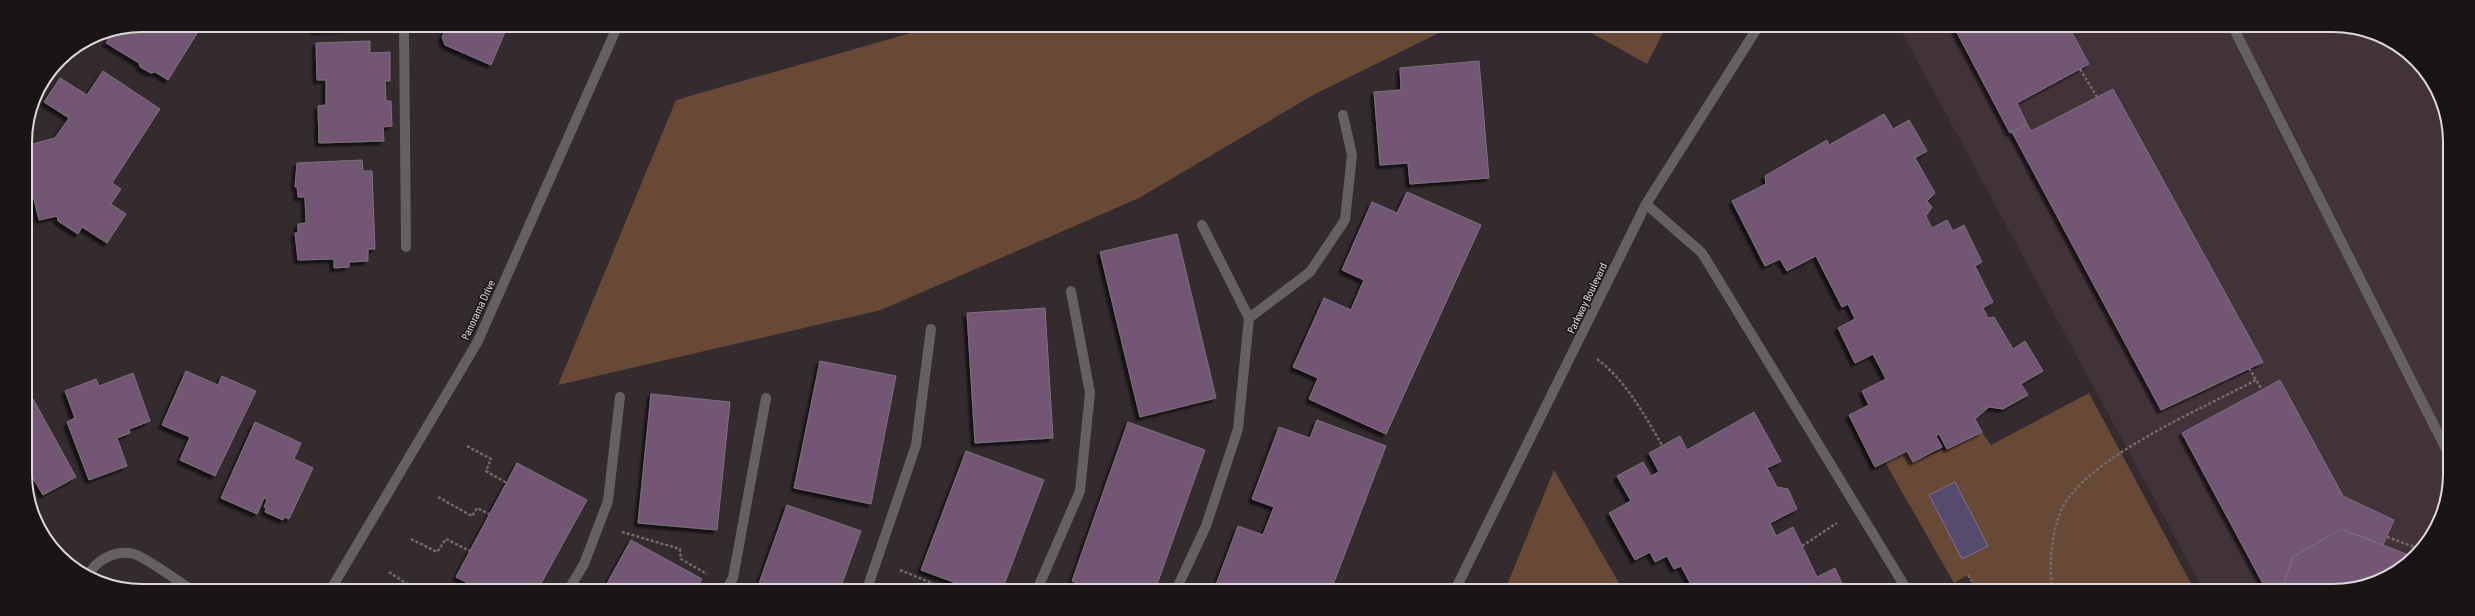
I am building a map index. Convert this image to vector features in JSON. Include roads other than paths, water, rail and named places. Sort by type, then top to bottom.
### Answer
[{"type":"street","points":[[404,32],[406,246]]},
{"type":"street","name":"Panorama Drive","points":[[334,584],[478,341],[615,32]]},
{"type":"street","name":"Parkway Boulevard","points":[[1458,584],[1646,204],[1755,32]]},
{"type":"street","points":[[2235,32],[2443,443]]},
{"type":"street","points":[[1249,318],[1310,272],[1345,220],[1352,156],[1343,115]]},
{"type":"street","points":[[1646,204],[1702,254],[1903,584]]},
{"type":"street","points":[[1179,584],[1206,526],[1238,429],[1249,318],[1202,225]]},
{"type":"street","points":[[1041,584],[1080,491],[1090,393],[1071,291]]},
{"type":"street","points":[[869,584],[916,445],[931,329]]},
{"type":"street","points":[[571,584],[584,564],[608,501],[620,397]]},
{"type":"street","points":[[730,584],[734,578],[766,398]]},
{"type":"street","points":[[92,572],[99,562],[112,554],[134,554],[182,584]]}]
